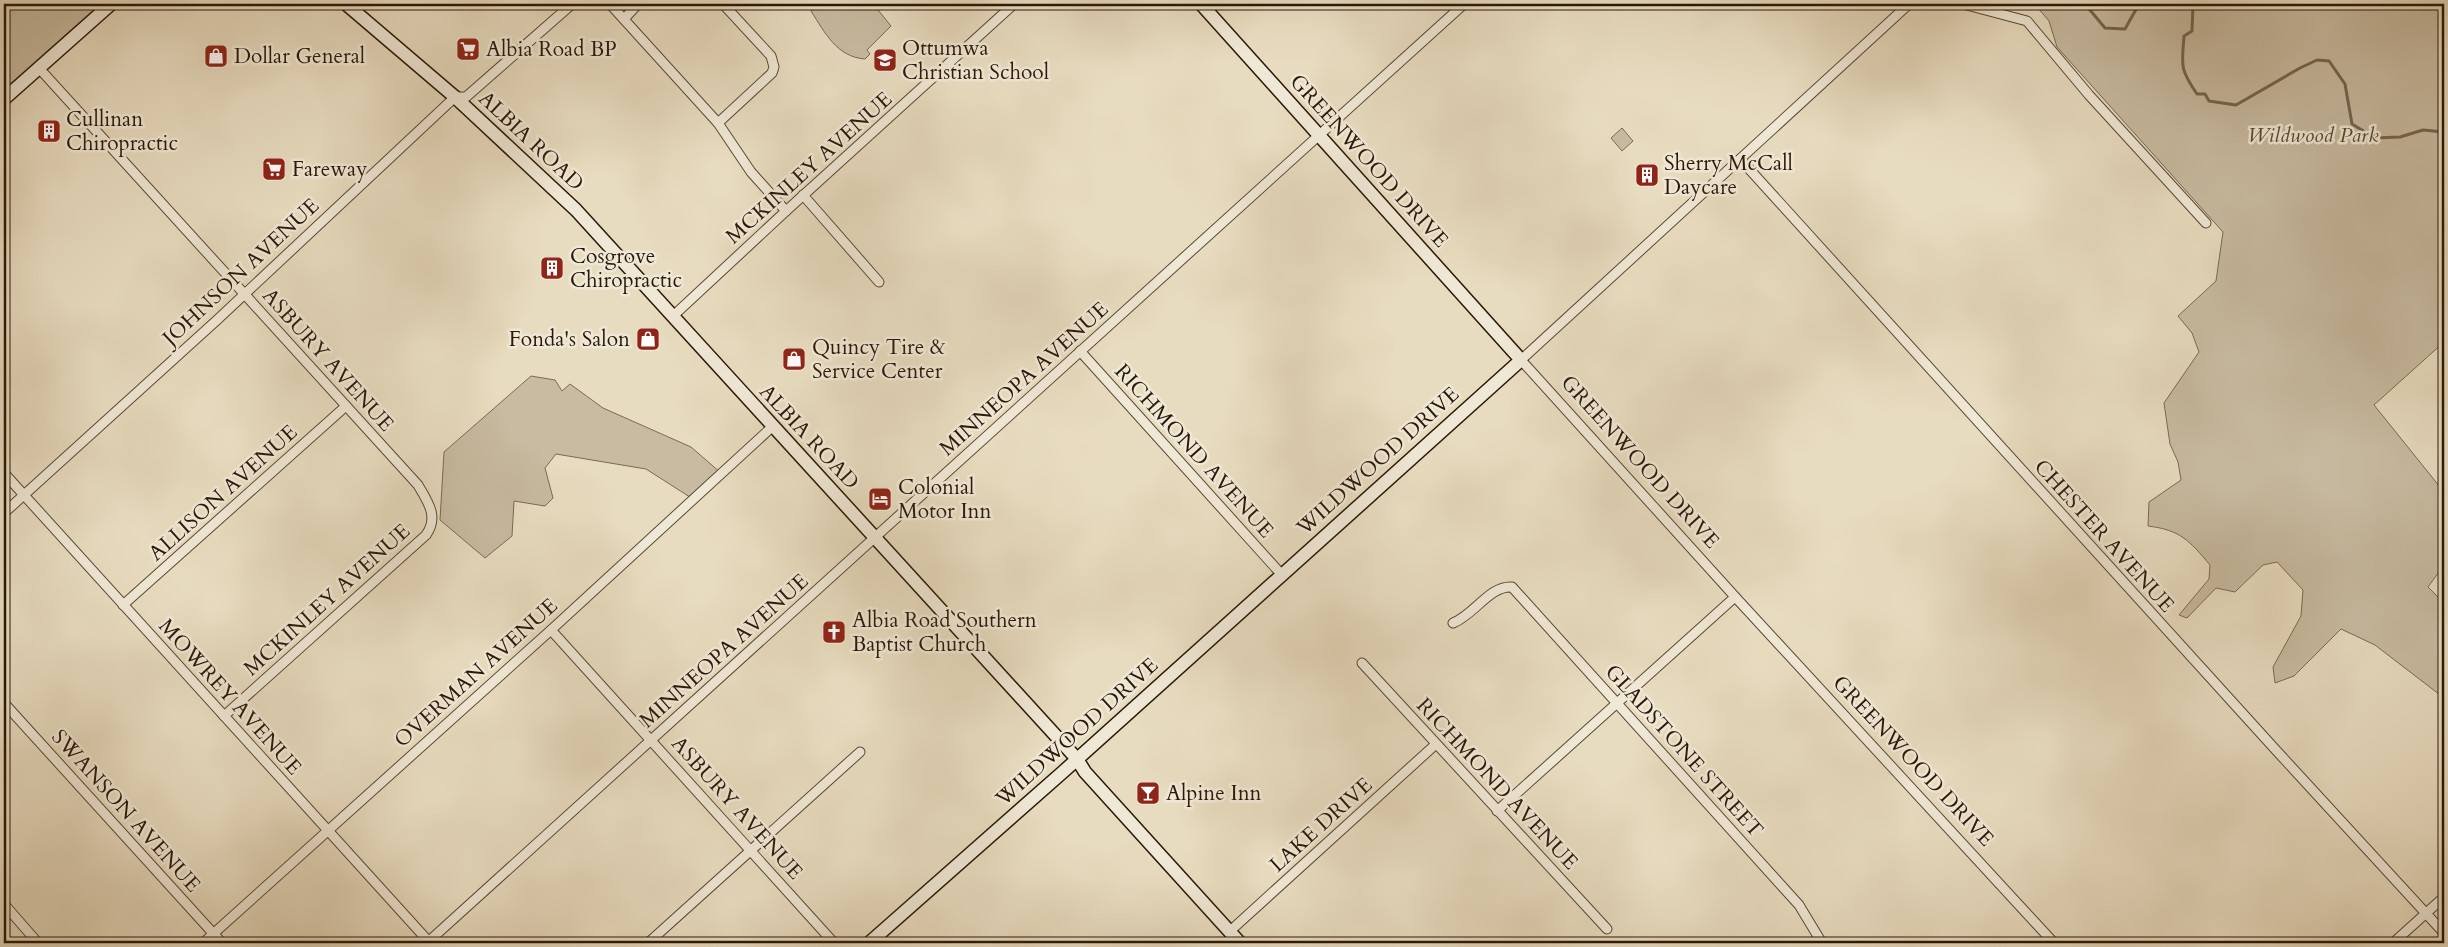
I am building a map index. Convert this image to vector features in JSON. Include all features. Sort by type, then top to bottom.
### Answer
[{"type":"street","points":[[4,99],[111,4]]},
{"type":"street","name":"ALBIA ROAD","points":[[346,4],[455,97],[576,210],[772,427],[1078,759],[1085,772],[1240,943]]},
{"type":"street","name":"JOHNSON AVENUE","points":[[4,513],[217,320],[244,292],[455,97],[466,97],[572,4]]},
{"type":"street","points":[[610,4],[718,124],[751,172],[786,211]]},
{"type":"street","points":[[624,19],[638,4]]},
{"type":"street","points":[[718,124],[772,73],[774,67],[771,56],[723,4]]},
{"type":"street","name":"MCKINLEY AVENUE","points":[[672,317],[803,195],[1014,4]]},
{"type":"street","name":"GREENWOOD DRIVE","points":[[1201,4],[1734,596],[2054,943]]},
{"type":"street","name":"MINNEOPA AVENUE","points":[[429,943],[875,539],[1080,350],[1464,4]]},
{"type":"street","name":"WILDWOOD DRIVE","points":[[869,943],[1078,759],[1521,360],[1909,4]]},
{"type":"street","points":[[1963,4],[2027,21],[2088,95],[2206,223]]},
{"type":"street","name":"ASBURY AVENUE","points":[[38,67],[418,485],[433,515],[431,529]]},
{"type":"street","name":"CHESTER AVENUE","points":[[1741,160],[2280,755],[2444,932]]},
{"type":"street","points":[[803,195],[879,282]]},
{"type":"street","name":"RICHMOND AVENUE","points":[[1080,350],[1282,575]]},
{"type":"street","name":"ALLISON AVENUE","points":[[123,605],[346,406]]},
{"type":"street","name":"OVERMAN AVENUE","points":[[203,943],[551,630],[772,427]]},
{"type":"street","name":"MOWREY AVENUE","points":[[4,473],[429,943]]},
{"type":"street","name":"MCKINLEY AVENUE","points":[[224,716],[431,529]]},
{"type":"street","name":"GLADSTONE STREET","points":[[1453,623],[1465,619],[1499,588],[1512,587],[1618,702],[1799,905],[1822,943]]},
{"type":"street","points":[[1497,811],[1734,596]]},
{"type":"street","name":"ASBURY AVENUE","points":[[551,630],[652,739],[834,943]]},
{"type":"street","name":"RICHMOND AVENUE","points":[[1362,663],[1607,929]]},
{"type":"street","name":"SWANSON AVENUE","points":[[4,703],[222,943]]},
{"type":"street","name":"LAKE DRIVE","points":[[1229,932],[1436,744]]},
{"type":"street","points":[[648,943],[860,752]]},
{"type":"street","points":[[2393,943],[2444,897]]},
{"type":"street","points":[[4,904],[38,943]]},
{"type":"green space","points":[[4,4],[111,4],[4,99]]},
{"type":"green space","points":[[819,4],[885,4],[878,10],[891,26],[867,50],[870,54],[865,59],[855,57],[839,49],[821,28],[811,11]]},
{"type":"green space","name":"Wildwood Park","points":[[1982,4],[2444,4],[2444,342],[2374,405],[2444,492],[2444,565],[2428,587],[2444,603],[2444,698],[2375,645],[2341,629],[2294,676],[2275,683],[2273,667],[2301,616],[2303,590],[2277,562],[2263,565],[2235,592],[2216,588],[2187,618],[2179,615],[2209,579],[2210,565],[2183,538],[2168,530],[2148,526],[2149,502],[2181,480],[2178,462],[2170,444],[2164,403],[2199,352],[2192,333],[2178,316],[2216,281],[2223,232],[2057,47],[2049,21],[2038,8],[1994,7]]},
{"type":"green space","points":[[1622,128],[1633,141],[1622,151],[1611,138]]},
{"type":"green space","points":[[531,376],[555,380],[562,391],[570,384],[603,408],[691,447],[721,473],[693,499],[646,469],[556,454],[545,468],[553,498],[545,506],[514,501],[512,536],[485,558],[440,520],[444,452]]},
{"type":"waterway","points":[[2085,4],[2105,28],[2125,29],[2139,4]]},
{"type":"waterway","points":[[2193,4],[2192,31],[2184,36],[2183,66],[2184,72],[2197,94],[2205,94],[2209,101],[2236,105],[2300,68],[2317,60],[2329,61],[2345,84],[2352,124],[2375,138],[2400,137],[2423,130],[2444,132]]},
{"type":"place","name":"Albia Road BP","points":[[468,49]]},
{"type":"place","name":"Dollar General","points":[[216,56]]},
{"type":"place","name":"Ottumwa Christian School","points":[[885,60]]},
{"type":"place","name":"Cullinan Chiropractic","points":[[49,131]]},
{"type":"place","name":"Fareway","points":[[274,169]]},
{"type":"place","name":"Sherry McCall Daycare","points":[[1647,175]]},
{"type":"place","name":"Cosgrove Chiropractic","points":[[552,268]]},
{"type":"place","name":"Fonda's Salon","points":[[648,339]]},
{"type":"place","name":"Quincy Tire & Service Center","points":[[794,359]]},
{"type":"place","name":"Colonial Motor Inn","points":[[880,499]]},
{"type":"place","name":"Albia Road Southern Baptist Church","points":[[834,632]]},
{"type":"place","name":"Alpine Inn","points":[[1148,793]]}]
